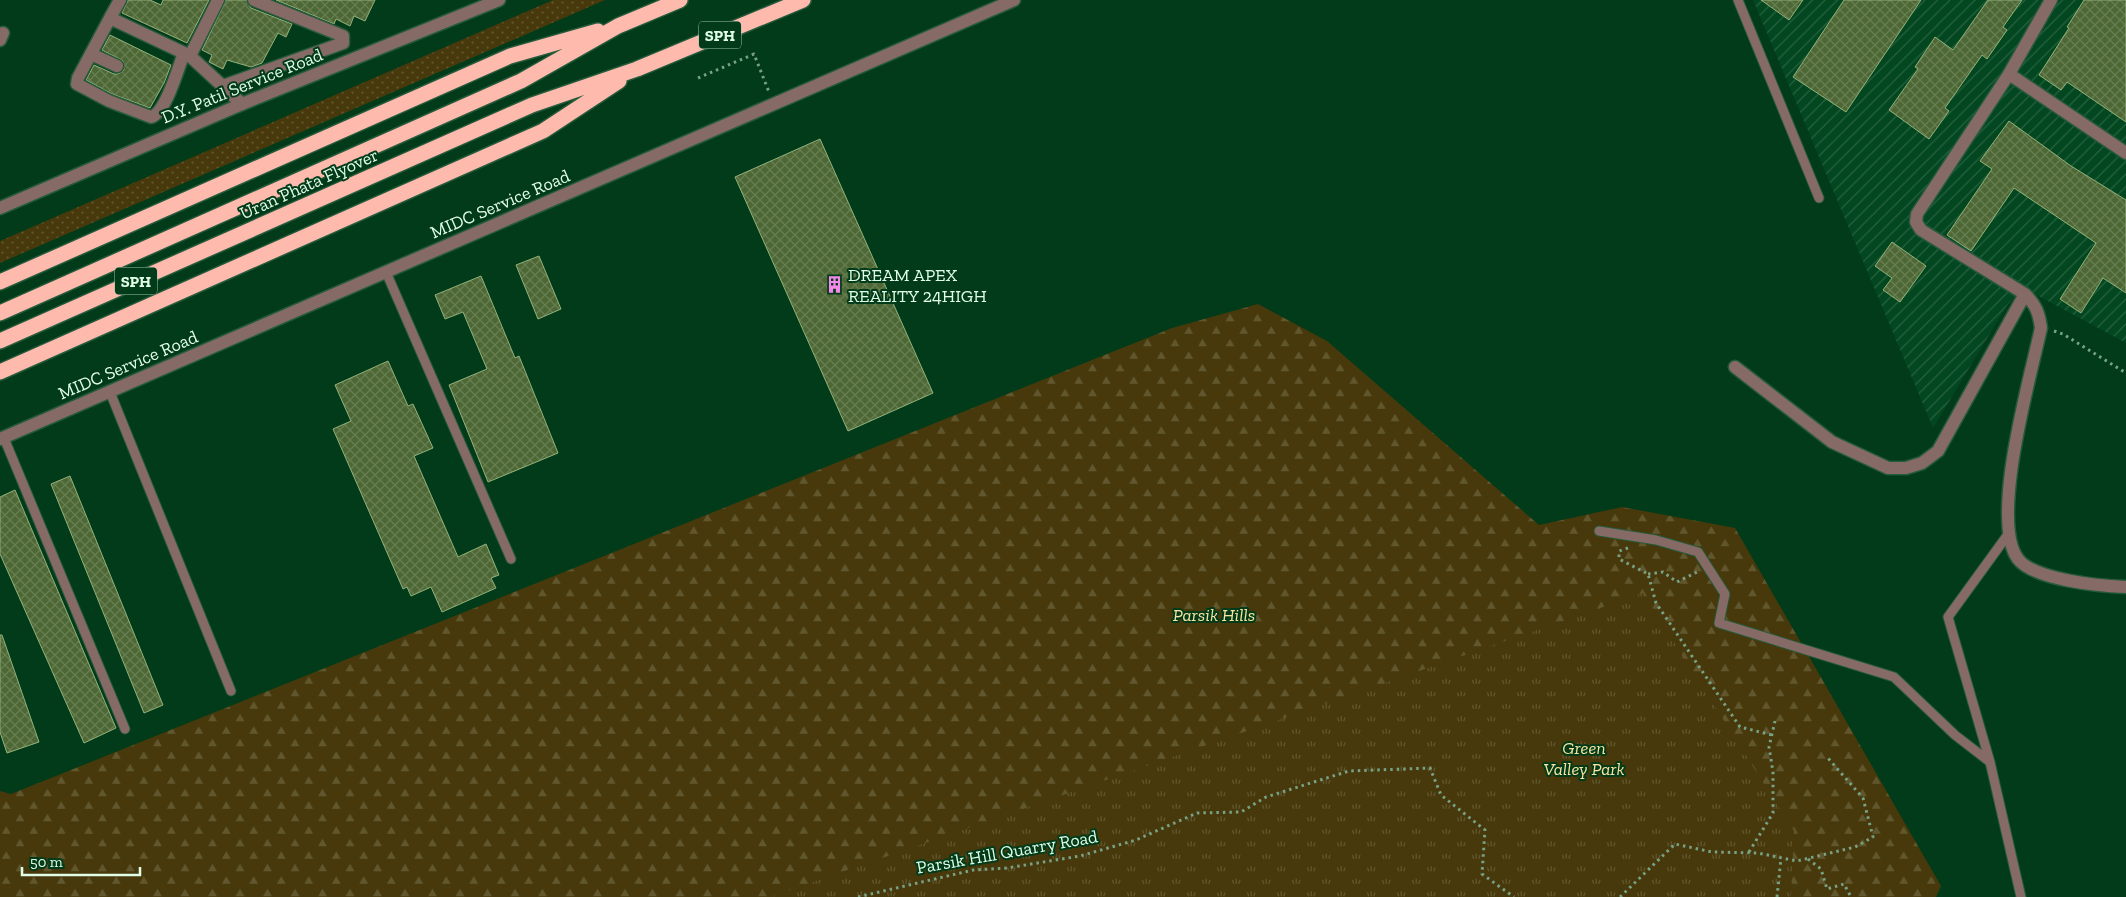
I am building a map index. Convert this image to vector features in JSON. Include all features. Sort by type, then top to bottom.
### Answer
[{"type":"highway","name":"SPH","points":[[618,26],[680,0]]},
{"type":"highway","name":"SPH","points":[[637,69],[803,0]]},
{"type":"highway","name":"Uran Phata Flyover","points":[[0,312],[521,81],[618,26]]},
{"type":"highway","points":[[0,282],[510,56],[618,26]]},
{"type":"highway","name":"Uran Phata Flyover","points":[[0,341],[532,105],[637,69]]},
{"type":"highway","points":[[0,372],[543,131],[637,69]]},
{"type":"street","points":[[120,0],[78,78],[77,84],[102,97],[151,117],[155,116],[163,108],[164,88],[187,54],[218,0]]},
{"type":"street","points":[[223,86],[343,43],[342,36],[254,0]]},
{"type":"street","name":"D.Y. Patil Service Road","points":[[0,208],[242,104],[499,0]]},
{"type":"street","name":"MIDC Service Road","points":[[2,438],[1014,0]]},
{"type":"street","points":[[2051,0],[2009,74],[1918,214],[1916,222],[1921,230],[2025,294],[2035,305],[2041,328],[2019,424],[2007,509],[2009,533],[2018,558],[2042,575],[2126,587]]},
{"type":"street","points":[[110,18],[187,54],[242,104]]},
{"type":"street","points":[[91,54],[117,66]]},
{"type":"street","points":[[2009,74],[2126,153]]},
{"type":"street","points":[[1735,367],[1832,442],[1888,468],[1906,468],[1922,463],[1938,451],[2025,294]]},
{"type":"lane","points":[[1738,0],[1819,198]]},
{"type":"lane","points":[[386,272],[511,559]]},
{"type":"lane","points":[[110,392],[231,691]]},
{"type":"lane","points":[[2,438],[125,729]]},
{"type":"lane","points":[[1599,531],[1656,540],[1698,552],[1725,594],[1719,623],[1894,678],[1955,735],[1990,762]]},
{"type":"lane","points":[[2009,533],[1948,617],[1990,762],[2021,897]]},
{"type":"path","points":[[698,78],[754,54],[774,104]]},
{"type":"path","points":[[2041,328],[2063,334],[2126,373]]},
{"type":"path","points":[[1620,559],[1648,574],[1663,572],[1677,582],[1707,566]]},
{"type":"path","points":[[1648,574],[1656,604],[1740,727],[1772,735]]},
{"type":"path","points":[[1748,853],[1773,812],[1773,772],[1769,747],[1775,721]]},
{"type":"path","points":[[1620,897],[1675,844],[1712,852],[1748,853],[1797,861],[1855,847],[1873,837],[1863,798],[1827,757]]},
{"type":"path","name":"Parsik Hill Quarry Road","points":[[858,897],[973,870],[1007,868],[1080,856],[1136,840],[1198,813],[1241,812],[1266,798],[1349,771],[1430,768],[1441,795],[1484,830],[1482,874],[1514,897]]},
{"type":"path","points":[[1777,897],[1781,858]]},
{"type":"path","points":[[1807,859],[1821,869],[1827,889],[1844,884],[1851,897]]},
{"type":"shaded area","points":[[1753,0],[2126,0],[2126,343],[2022,287],[2006,307],[1933,428]]},
{"type":"green space","points":[[553,0],[605,0],[0,263],[0,241]]},
{"type":"green space","name":"Parsik Hills","points":[[1258,304],[1327,341],[1539,525],[1622,507],[1735,528],[1941,886],[1936,897],[0,897],[0,791],[11,794],[1172,328]]},
{"type":"green space","name":"Green Valley Park","points":[[1643,593],[1794,831],[1791,897],[770,897]]},
{"type":"building","points":[[128,0],[150,0],[161,5],[163,0],[209,0],[187,43],[122,13]]},
{"type":"building","points":[[226,0],[246,0],[251,8],[292,24],[286,37],[278,33],[262,63],[251,67],[227,60],[223,69],[209,62],[212,55],[202,50]]},
{"type":"building","points":[[276,0],[375,0],[365,21],[354,16],[350,26],[336,19],[334,24]]},
{"type":"building","points":[[1761,0],[1803,0],[1789,20]]},
{"type":"building","points":[[1844,0],[1921,0],[1846,112],[1793,77]]},
{"type":"building","points":[[1988,0],[2022,0],[2003,27],[2007,30],[1987,59],[1982,55],[1945,108],[1949,111],[1929,139],[1889,110],[1918,69],[1915,67],[1935,37],[1953,50]]},
{"type":"building","points":[[2084,0],[2126,0],[2126,122],[2067,82],[2061,90],[2039,75],[2069,28],[2067,27]]},
{"type":"building","points":[[110,35],[171,65],[164,83],[150,108],[112,94],[86,80],[94,65],[114,74],[124,70],[123,61],[102,50]]},
{"type":"building","points":[[2009,121],[2071,166],[2126,200],[2126,293],[2103,278],[2081,313],[2060,299],[2096,243],[2014,188],[1971,251],[1947,235],[1992,169],[1980,161]]},
{"type":"building","name":"DREAM APEX REALITY 24HIGH","points":[[820,139],[933,393],[848,431],[735,177]]},
{"type":"building","points":[[1892,242],[1926,266],[1900,302],[1883,290],[1892,278],[1875,266]]},
{"type":"building","points":[[539,256],[561,309],[538,319],[516,265]]},
{"type":"building","points":[[481,276],[515,358],[519,356],[558,453],[488,482],[449,385],[487,369],[463,312],[445,319],[435,295]]},
{"type":"building","points":[[388,361],[408,406],[413,404],[433,448],[414,456],[458,557],[486,544],[499,575],[491,578],[496,588],[442,612],[431,587],[411,596],[407,587],[403,589],[333,429],[351,421],[335,385]]},
{"type":"building","points":[[70,476],[163,705],[144,713],[51,484]]},
{"type":"building","points":[[15,490],[116,728],[84,743],[0,554],[0,497]]},
{"type":"building","points":[[0,635],[2,635],[39,742],[7,753],[0,732]]},
{"type":"place","name":"DREAM APEX REALITY 24HIGH","points":[[834,285]]}]
